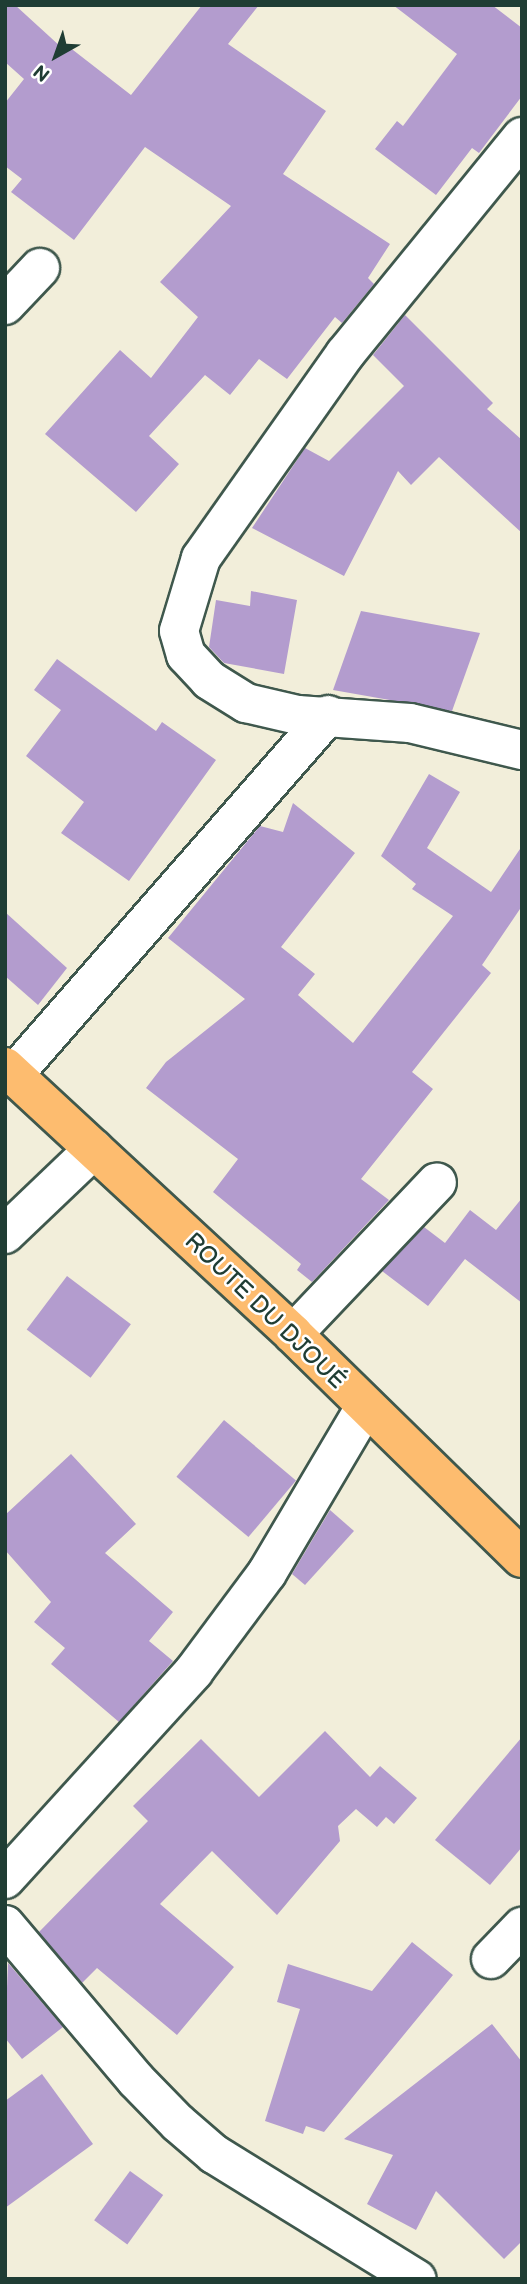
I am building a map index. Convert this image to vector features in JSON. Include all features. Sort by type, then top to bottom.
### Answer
[{"type":"main road","name":"ROUTE DU DJOUÉ","points":[[10,1070],[293,1334],[365,1407],[456,1490],[522,1558]]},
{"type":"street","points":[[522,137],[345,354],[201,558],[179,631],[186,655],[209,680],[246,703],[298,715],[328,715],[410,723],[522,750]]},
{"type":"street","points":[[5,305],[40,268]]},
{"type":"street","points":[[10,1070],[328,715]]},
{"type":"street","points":[[5,1234],[93,1149]]},
{"type":"street","points":[[293,1334],[437,1182]]},
{"type":"street","points":[[5,1879],[194,1671],[267,1573],[365,1407]]},
{"type":"street","points":[[5,1925],[136,2080],[178,2123],[214,2154],[416,2279]]},
{"type":"street","points":[[491,1959],[522,1927]]},
{"type":"building","points":[[5,5],[15,5],[61,47],[64,43],[131,95],[202,5],[259,5],[228,44],[326,111],[283,174],[390,244],[368,278],[374,284],[342,323],[335,317],[287,379],[259,359],[230,395],[205,375],[149,436],[179,464],[136,512],[45,434],[120,350],[151,378],[198,317],[160,282],[231,206],[145,147],[74,240],[11,192],[22,179],[5,166],[5,103],[24,79],[5,62]]},
{"type":"building","points":[[393,5],[492,5],[522,28],[522,96],[479,153],[472,148],[436,195],[375,149],[397,121],[403,126],[457,54]]},
{"type":"building","points":[[405,315],[493,403],[487,409],[522,440],[522,533],[439,457],[411,485],[398,471],[344,576],[252,528],[305,448],[329,461],[404,386],[373,355]]},
{"type":"building","points":[[251,591],[297,600],[284,674],[224,663],[209,647],[216,600],[250,606]]},
{"type":"building","points":[[361,611],[480,633],[452,711],[333,690]]},
{"type":"building","points":[[57,659],[156,731],[162,722],[216,760],[129,881],[61,833],[84,802],[26,756],[61,710],[34,690]]},
{"type":"building","points":[[429,774],[460,792],[427,848],[491,892],[522,846],[522,906],[482,965],[491,973],[412,1072],[433,1089],[361,1179],[389,1200],[312,1282],[297,1270],[301,1264],[213,1192],[238,1159],[146,1088],[166,1062],[245,999],[168,938],[260,826],[283,832],[293,803],[355,853],[281,947],[315,974],[298,995],[353,1043],[453,916],[412,889],[416,884],[381,856]]},
{"type":"building","points":[[5,912],[67,968],[38,1005],[5,976]]},
{"type":"building","points":[[522,1198],[522,1303],[465,1259],[428,1306],[382,1271],[424,1227],[445,1243],[470,1210],[496,1230]]},
{"type":"building","points":[[67,1276],[131,1324],[91,1378],[27,1330]]},
{"type":"building","points":[[224,1420],[296,1480],[248,1537],[176,1477]]},
{"type":"building","points":[[71,1454],[136,1524],[105,1553],[173,1612],[149,1641],[173,1661],[119,1722],[51,1664],[65,1648],[34,1622],[51,1602],[5,1550],[5,1515]]},
{"type":"building","points":[[330,1510],[354,1531],[305,1585],[292,1574]]},
{"type":"building","points":[[325,1731],[370,1777],[380,1766],[417,1798],[394,1824],[386,1817],[377,1827],[356,1809],[338,1826],[340,1841],[277,1915],[212,1851],[160,1904],[234,1967],[177,2035],[97,1968],[82,1983],[39,1932],[148,1821],[133,1806],[201,1739],[259,1797]]},
{"type":"building","points":[[522,1737],[522,1847],[490,1885],[435,1840]]},
{"type":"building","points":[[412,1942],[453,1975],[324,2132],[306,2126],[303,2134],[265,2121],[300,2009],[277,2002],[288,1964],[372,1991]]},
{"type":"building","points":[[8,1963],[63,2027],[22,2059],[5,2038]]},
{"type":"building","points":[[492,2024],[522,2062],[522,2241],[504,2259],[436,2191],[416,2230],[367,2204],[393,2155],[344,2139]]},
{"type":"building","points":[[42,2074],[93,2144],[5,2208],[5,2101]]},
{"type":"building","points":[[130,2171],[163,2195],[127,2244],[94,2220]]}]
